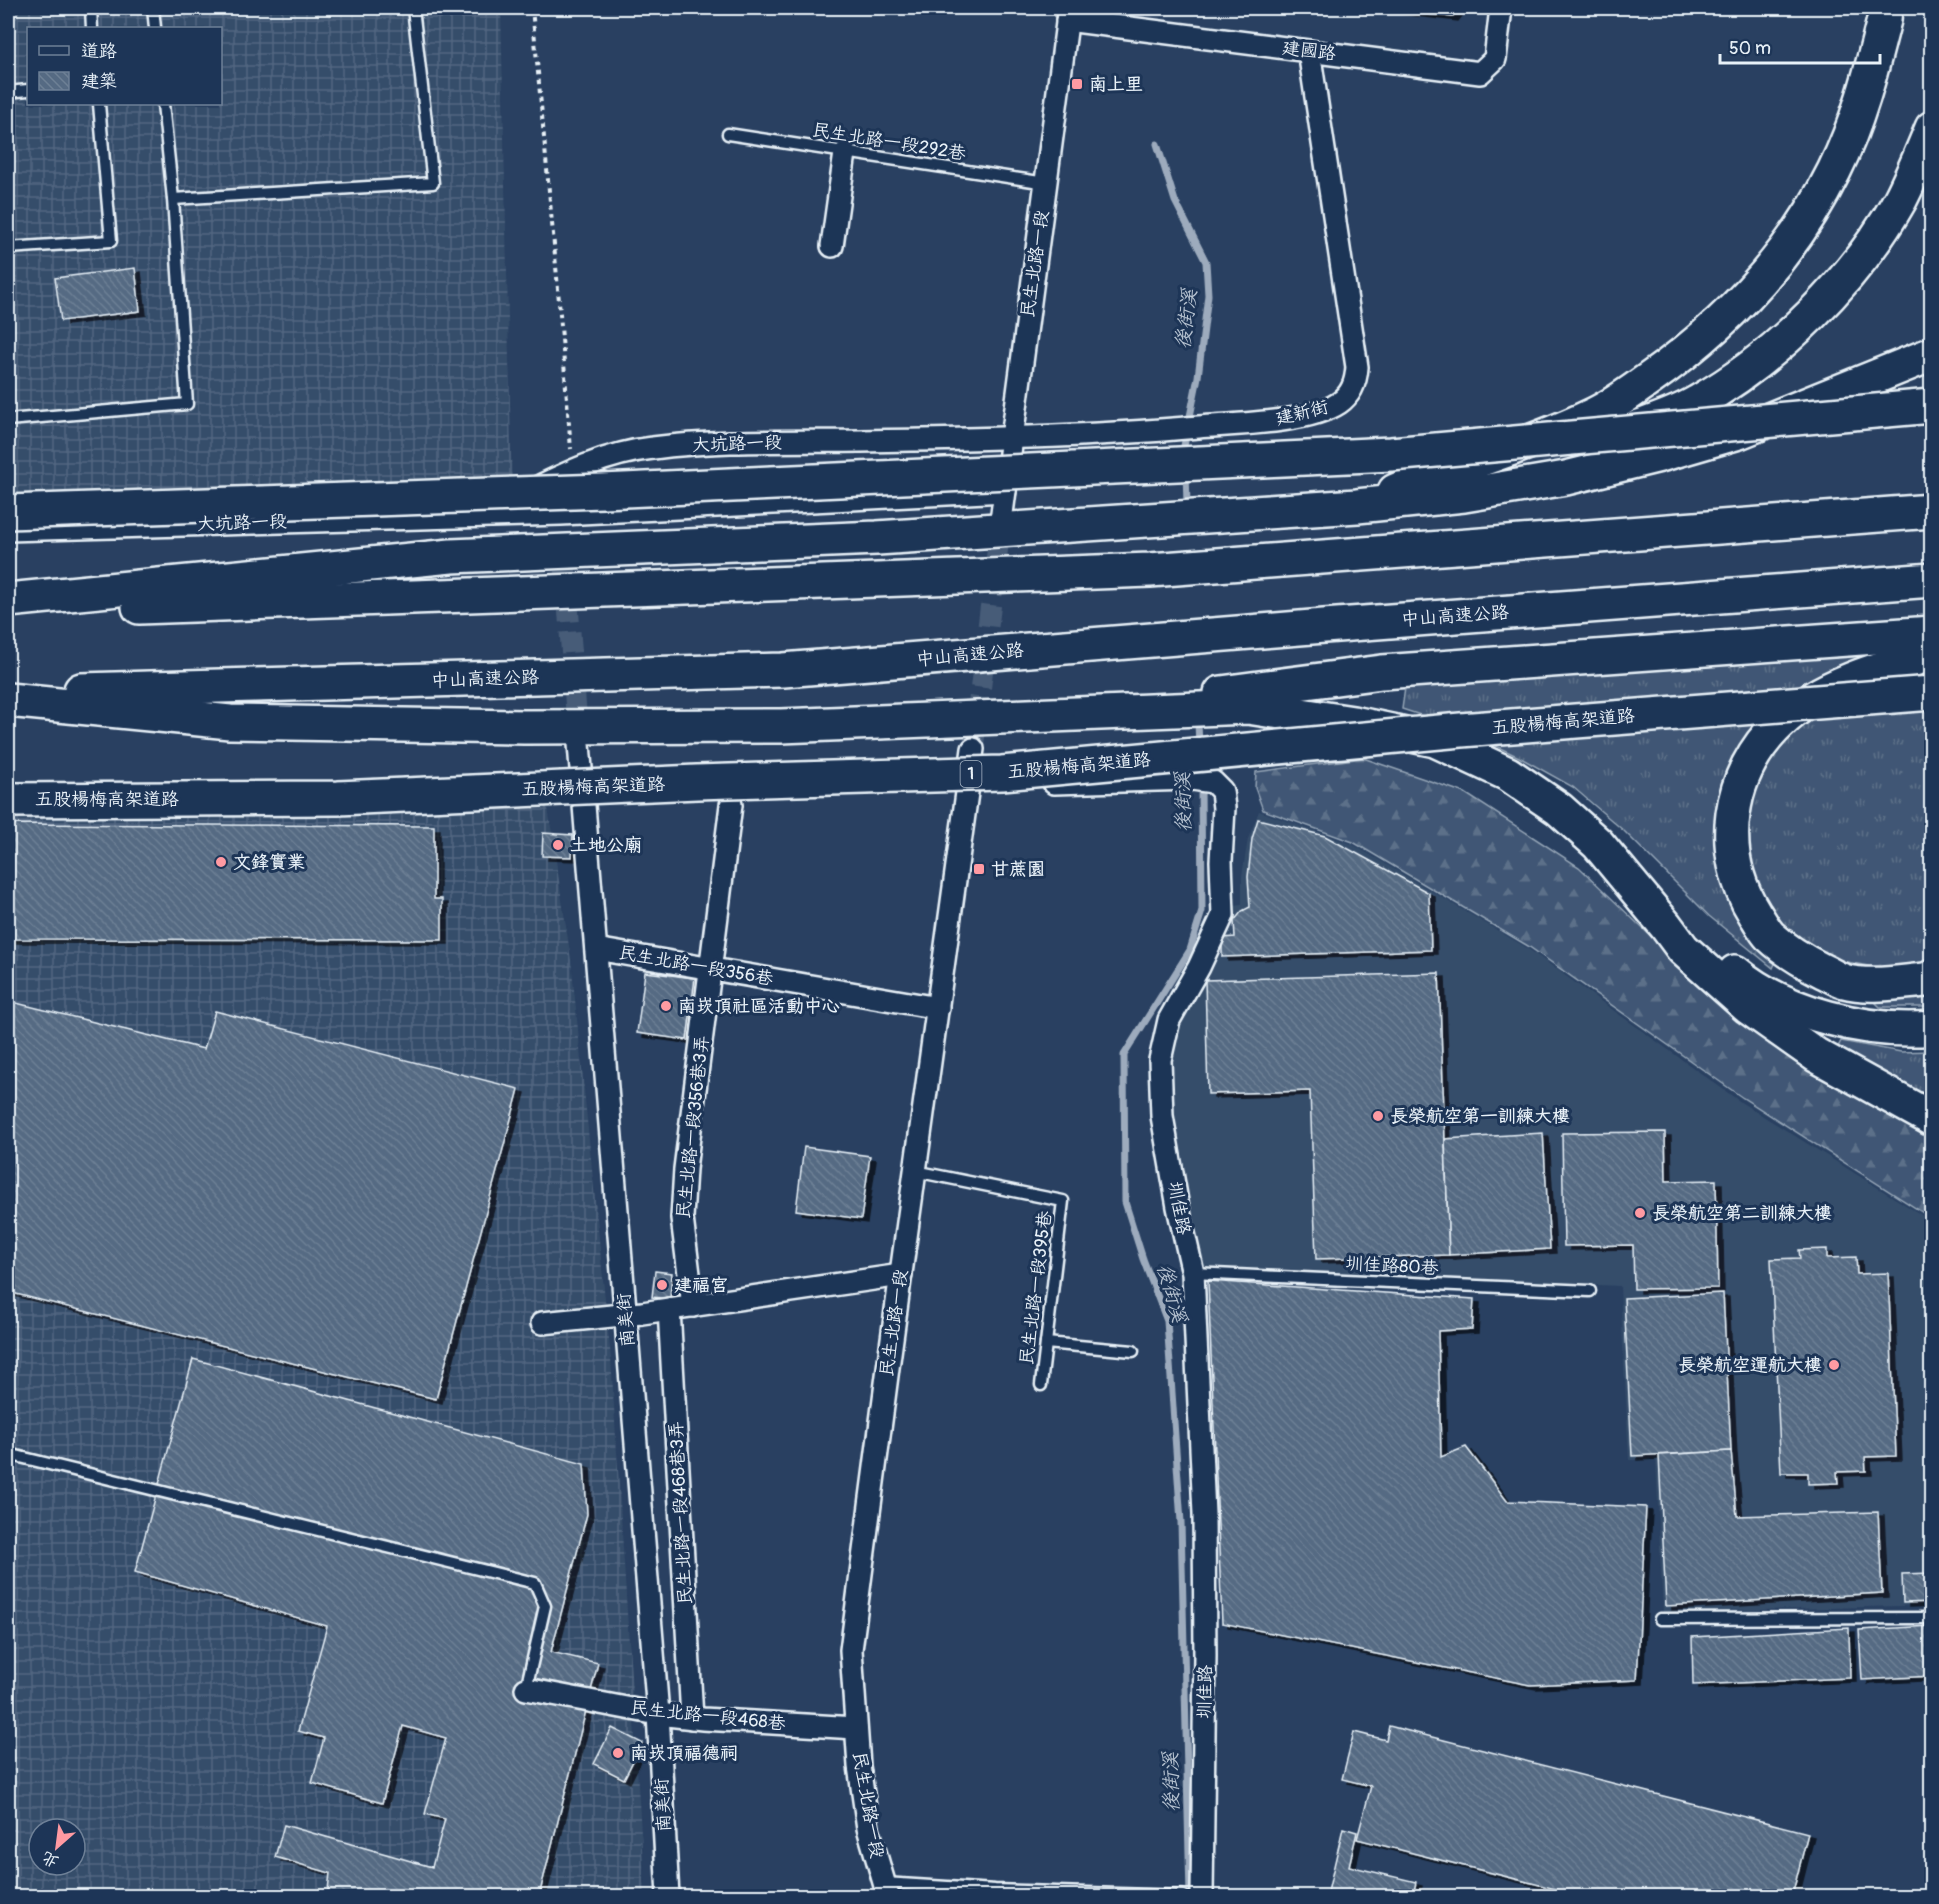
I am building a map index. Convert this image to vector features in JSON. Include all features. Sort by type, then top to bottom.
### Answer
[{"type":"highway","points":[[1357,506],[1453,468],[1532,441],[1597,413],[1669,366],[1710,332],[1750,293],[1774,263],[1803,225],[1834,171],[1865,96],[1885,8]]},
{"type":"highway","points":[[1357,506],[1515,469],[1627,432],[1696,403],[1757,363],[1822,305],[1865,251],[1899,201],[1932,128]]},
{"type":"highway","points":[[8,600],[451,556],[877,538],[1357,506],[1464,495],[1566,478],[1660,456],[1739,432],[1932,354]]},
{"type":"highway","points":[[8,512],[603,491],[1391,454],[1932,405]]},
{"type":"highway","points":[[8,612],[1150,570],[1932,511]]},
{"type":"highway","name":"中山高速公路","points":[[8,692],[783,670],[1932,580]]},
{"type":"highway","points":[[1140,711],[1228,691],[1382,672],[1932,633]]},
{"type":"highway","points":[[1932,654],[1854,678],[1816,696],[1780,722],[1759,746],[1746,768],[1735,795],[1732,826],[1734,860],[1745,898],[1769,935],[1796,956],[1844,981],[1877,984],[1926,980],[1932,977]]},
{"type":"highway","name":"五股楊梅高架道路","points":[[8,800],[338,798],[697,782],[1002,773],[1461,730],[1932,693]]},
{"type":"highway","points":[[8,700],[230,722],[524,727],[782,726],[1248,707],[1353,723],[1435,740],[1508,774],[1559,809],[1598,844],[1683,949],[1748,1007],[1816,1055],[1932,1119]]},
{"type":"highway","points":[[1666,926],[1718,958],[1746,982],[1802,1010],[1864,1025],[1932,1028]]},
{"type":"street","name":"建國路","points":[[1068,14],[1309,51],[1480,73],[1495,59],[1501,8]]},
{"type":"street","name":"民生北路一段","points":[[1000,521],[1068,14]]},
{"type":"street","name":"建新街","points":[[1012,439],[1274,422],[1317,412],[1339,403],[1351,392],[1356,380],[1357,367],[1309,51]]},
{"type":"street","points":[[832,246],[845,153]]},
{"type":"street","name":"大坑路一段","points":[[477,516],[565,474],[620,454],[652,448],[706,444],[1012,439]]},
{"type":"street","points":[[562,535],[561,514],[565,474]]},
{"type":"street","name":"大坑路一段","points":[[8,530],[561,514],[1005,491]]},
{"type":"street","name":"南美街","points":[[579,744],[658,1714],[668,1896]]},
{"type":"street","name":"民生北路一段","points":[[886,1889],[868,1828],[859,1766],[851,1650],[973,749]]},
{"type":"street","name":"圳佳路","points":[[968,786],[1192,779],[1214,782],[1222,791],[1224,808],[1221,861],[1223,915],[1199,967],[1169,1020],[1160,1060],[1162,1116],[1178,1207],[1193,1273],[1204,1514],[1202,1896]]},
{"type":"street","name":"民生北路一段356巷3弄","points":[[693,1306],[682,1218],[685,1169],[731,805]]},
{"type":"street","name":"民生北路一段356巷","points":[[596,949],[938,1008]]},
{"type":"street","points":[[542,1323],[693,1306],[901,1275]]},
{"type":"street","name":"民生北路一段468巷3弄","points":[[669,1309],[692,1718]]},
{"type":"street","name":"民生北路一段468巷","points":[[526,1689],[658,1714],[856,1728]]},
{"type":"lane","points":[[91,8],[92,27]]},
{"type":"lane","points":[[153,8],[155,27]]},
{"type":"lane","points":[[173,199],[433,183],[413,8]]},
{"type":"lane","points":[[8,92],[27,90]]},
{"type":"lane","points":[[8,248],[111,240],[99,105]]},
{"type":"lane","points":[[8,420],[187,404],[173,199],[163,105]]},
{"type":"lane","name":"民生北路一段292巷","points":[[728,134],[1046,183]]},
{"type":"lane","name":"民生北路一段395巷","points":[[915,1171],[1063,1201],[1041,1385]]},
{"type":"lane","name":"圳佳路80巷","points":[[1193,1273],[1590,1291]]},
{"type":"lane","points":[[1046,1343],[1133,1351]]},
{"type":"lane","points":[[8,1454],[536,1583],[545,1606],[526,1689]]},
{"type":"lane","points":[[1660,1619],[1932,1618]]},
{"type":"lane","points":[[886,1889],[1183,1896]]},
{"type":"path","points":[[532,8],[557,277],[565,474]]},
{"type":"shaded area","points":[[8,8],[501,8],[512,493],[8,496]]},
{"type":"shaded area","points":[[547,801],[571,960],[611,1359],[645,1896],[271,1896],[262,1893],[258,1896],[8,1896],[8,814]]},
{"type":"shaded area","points":[[1259,811],[1352,844],[1527,948],[1742,1103],[1931,1221],[1931,1605],[1663,1613],[1656,1459],[1629,1460],[1620,1286],[1192,1266],[1161,1060],[1216,936],[1234,906],[1242,905],[1242,876],[1248,839]]},
{"type":"green space","points":[[1880,650],[1820,675],[1754,726],[1729,773],[1717,824],[1777,959],[1773,968],[1709,916],[1624,831],[1573,787],[1519,757],[1451,725],[1402,709],[1405,688]]},
{"type":"green space","points":[[1931,667],[1931,960],[1895,971],[1831,959],[1780,923],[1751,872],[1747,816],[1763,766],[1789,734],[1819,709]]},
{"type":"green space","points":[[1363,758],[1465,793],[1579,867],[1723,1006],[1931,1131],[1931,1218],[1743,1098],[1528,946],[1353,842],[1263,810],[1255,788],[1256,772]]},
{"type":"green space","points":[[1931,993],[1931,1007],[1880,1007],[1874,1001]]},
{"type":"green space","points":[[1841,1041],[1901,1052],[1931,1051],[1931,1102],[1838,1047]]},
{"type":"building","points":[[1377,8],[1459,8],[1452,17]]},
{"type":"building","points":[[135,268],[140,311],[61,321],[55,278]]},
{"type":"building","points":[[1258,819],[1325,836],[1429,893],[1431,950],[1222,957],[1222,938],[1235,937],[1234,921],[1242,911],[1250,907],[1248,877],[1252,839]]},
{"type":"building","name":"文鋒實業","points":[[8,824],[434,826],[434,899],[442,899],[442,940],[8,939]]},
{"type":"building","name":"土地公廟","points":[[543,833],[573,835],[572,857],[542,856]]},
{"type":"building","name":"南崁頂社區活動中心","points":[[645,972],[695,978],[687,1040],[637,1033]]},
{"type":"building","name":"長榮航空第一訓練大樓","points":[[1439,973],[1449,1255],[1316,1259],[1310,1091],[1208,1094],[1205,980]]},
{"type":"building","points":[[8,1001],[204,1049],[215,1011],[519,1089],[436,1399],[8,1292]]},
{"type":"building","name":"長榮航空第二訓練大樓","points":[[1665,1132],[1666,1181],[1716,1180],[1718,1288],[1634,1289],[1633,1245],[1564,1246],[1562,1133]]},
{"type":"building","points":[[1543,1133],[1550,1249],[1449,1255],[1445,1139]]},
{"type":"building","points":[[804,1147],[870,1156],[861,1219],[796,1210]]},
{"type":"building","name":"長榮航空運航大樓","points":[[1827,1249],[1827,1258],[1856,1257],[1857,1274],[1888,1273],[1896,1456],[1865,1457],[1866,1471],[1837,1472],[1838,1483],[1808,1484],[1808,1473],[1781,1473],[1771,1259],[1800,1258],[1799,1250]]},
{"type":"building","name":"建福宮","points":[[655,1271],[672,1273],[670,1299],[652,1297]]},
{"type":"building","points":[[1208,1281],[1474,1299],[1472,1329],[1438,1331],[1441,1457],[1466,1447],[1507,1501],[1646,1507],[1637,1680],[1530,1685],[1222,1623]]},
{"type":"building","points":[[1723,1293],[1731,1451],[1632,1456],[1624,1298]]},
{"type":"building","points":[[193,1359],[584,1464],[587,1514],[551,1652],[598,1663],[539,1896],[335,1896],[328,1890],[330,1873],[275,1857],[284,1825],[432,1867],[445,1819],[425,1814],[446,1738],[403,1726],[382,1803],[312,1783],[324,1738],[298,1731],[327,1626],[135,1572]]},
{"type":"building","points":[[1731,1451],[1737,1516],[1878,1512],[1882,1593],[1666,1606],[1659,1455]]},
{"type":"building","points":[[1932,1573],[1932,1602],[1903,1603],[1902,1574]]},
{"type":"building","points":[[1932,1626],[1932,1676],[1862,1680],[1859,1630]]},
{"type":"building","points":[[1849,1628],[1850,1678],[1693,1685],[1692,1637]]},
{"type":"building","points":[[1389,1726],[1808,1833],[1792,1896],[1583,1896],[1357,1839],[1371,1786],[1342,1779],[1354,1732],[1386,1740]]},
{"type":"building","name":"南崁頂福德祠","points":[[612,1728],[642,1743],[624,1779],[594,1764]]},
{"type":"building","points":[[1343,1828],[1357,1832],[1349,1866],[1416,1882],[1413,1896],[1327,1896]]},
{"type":"waterway","name":"後街溪","points":[[1157,144],[1175,201],[1206,262],[1208,295],[1198,377],[1184,446],[1185,454]]},
{"type":"waterway","name":"後街溪","points":[[1186,471],[1187,505]]},
{"type":"waterway","name":"後街溪","points":[[1198,723],[1199,745]]},
{"type":"waterway","name":"後街溪","points":[[1190,1896],[1181,1522],[1167,1321],[1143,1259],[1125,1202],[1124,1055],[1190,950],[1202,911],[1201,783]]},
{"type":"tunnel","points":[[973,749],[1001,521]]},
{"type":"tunnel","points":[[563,539],[578,738]]},
{"type":"place","name":"南上里","points":[[1077,84]]},
{"type":"place","name":"土地公廟","points":[[558,845]]},
{"type":"place","name":"文鋒實業","points":[[221,862]]},
{"type":"place","name":"甘蔗園","points":[[979,869]]},
{"type":"place","name":"南崁頂社區活動中心","points":[[666,1006]]},
{"type":"place","name":"長榮航空第一訓練大樓","points":[[1378,1116]]},
{"type":"place","name":"長榮航空第二訓練大樓","points":[[1640,1213]]},
{"type":"place","name":"建福宮","points":[[662,1285]]},
{"type":"place","name":"長榮航空運航大樓","points":[[1834,1365]]},
{"type":"place","name":"南崁頂福德祠","points":[[618,1753]]}]
